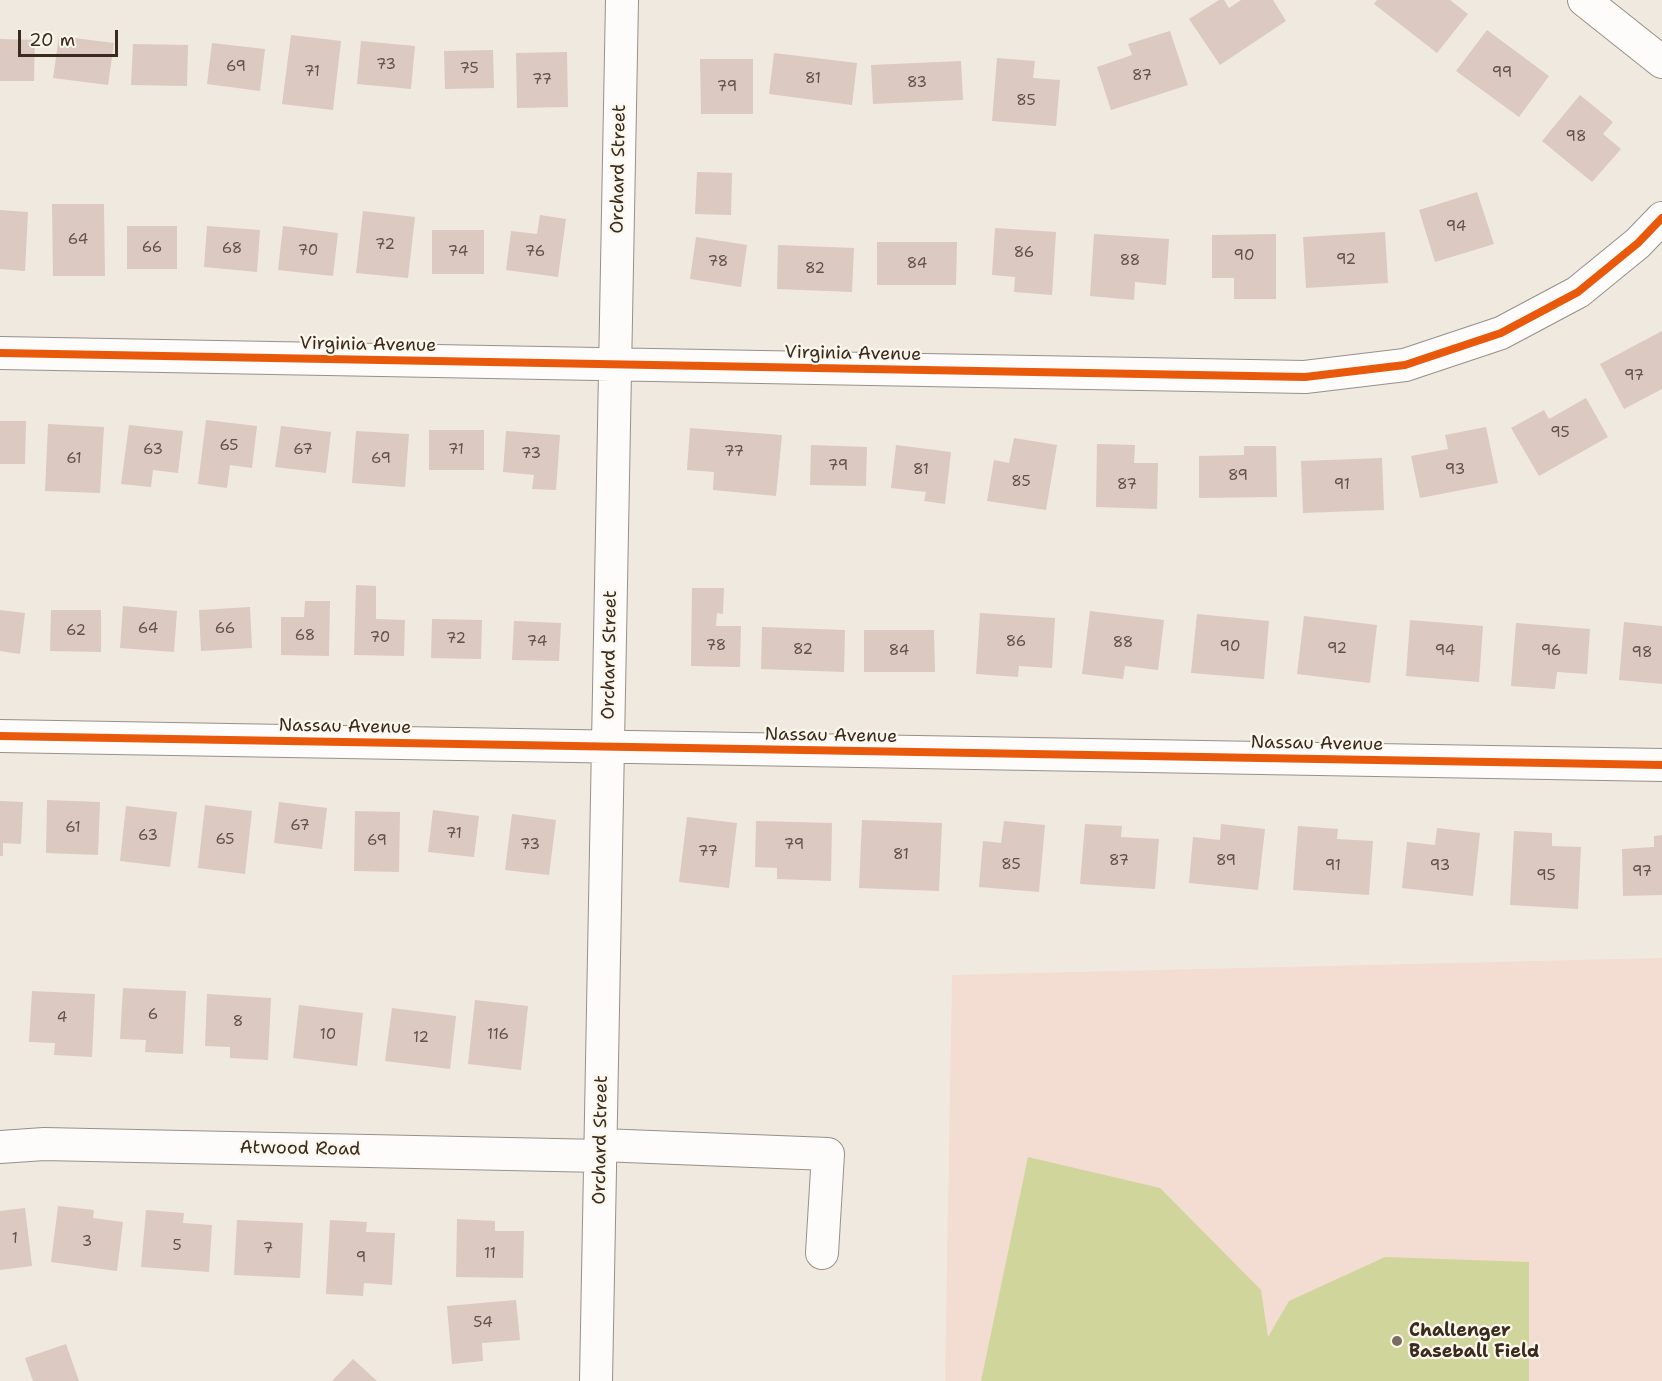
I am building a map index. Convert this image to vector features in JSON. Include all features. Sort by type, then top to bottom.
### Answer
[{"type":"street","name":"Orchard Street","points":[[596,1381],[622,0]]},
{"type":"street","points":[[1584,0],[1662,62]]},
{"type":"street","name":"Virginia Avenue","points":[[0,353],[1305,377],[1405,365],[1501,333],[1578,292],[1638,243],[1662,218]]},
{"type":"street","name":"Nassau Avenue","points":[[0,736],[1662,765]]},
{"type":"street","name":"Atwood Road","points":[[0,1147],[56,1144],[828,1154],[822,1253]]},
{"type":"shaded area","points":[[1662,958],[1662,1381],[945,1381],[952,975]]},
{"type":"green space","points":[[1028,1157],[1160,1188],[1261,1290],[1268,1337],[1289,1301],[1385,1257],[1529,1262],[1529,1381],[981,1381]]},
{"type":"building","points":[[1219,0],[1224,0],[1229,8],[1241,0],[1273,0],[1286,21],[1220,65],[1189,19]]},
{"type":"building","points":[[1377,0],[1450,0],[1468,14],[1437,53],[1374,4]]},
{"type":"building","points":[[1487,30],[1549,76],[1519,117],[1456,71]]},
{"type":"building","points":[[1170,31],[1188,85],[1111,110],[1097,67],[1132,55],[1128,44]]},
{"type":"building","points":[[291,35],[341,41],[333,110],[282,104]]},
{"type":"building","points":[[59,36],[114,43],[108,85],[53,78]]},
{"type":"building","points":[[0,39],[35,40],[34,81],[0,81]]},
{"type":"building","points":[[361,41],[415,46],[411,89],[357,84]]},
{"type":"building","points":[[212,43],[265,49],[260,91],[207,84]]},
{"type":"building","points":[[133,44],[188,45],[187,86],[131,85]]},
{"type":"building","points":[[493,50],[494,88],[445,89],[444,51]]},
{"type":"building","points":[[567,52],[568,107],[517,108],[516,53]]},
{"type":"building","points":[[774,53],[857,63],[852,105],[769,94]]},
{"type":"building","points":[[997,58],[1035,61],[1033,78],[1060,80],[1056,126],[992,121]]},
{"type":"building","points":[[700,59],[753,59],[753,114],[701,114]]},
{"type":"building","points":[[961,61],[963,100],[873,104],[871,65]]},
{"type":"building","points":[[1580,95],[1613,122],[1603,134],[1621,149],[1592,182],[1542,141]]},
{"type":"building","points":[[697,172],[732,173],[731,215],[695,214]]},
{"type":"building","points":[[1477,192],[1494,244],[1435,262],[1419,210]]},
{"type":"building","points":[[52,204],[104,204],[105,276],[53,276]]},
{"type":"building","points":[[0,210],[28,212],[25,271],[0,269]]},
{"type":"building","points":[[363,211],[415,217],[408,278],[356,273]]},
{"type":"building","points":[[540,215],[566,219],[558,277],[506,270],[511,231],[537,234]]},
{"type":"building","points":[[127,226],[177,226],[177,269],[127,269]]},
{"type":"building","points":[[207,226],[260,230],[257,272],[204,267]]},
{"type":"building","points":[[283,226],[338,233],[333,276],[278,270]]},
{"type":"building","points":[[995,228],[1056,232],[1052,295],[1014,292],[1015,277],[992,275]]},
{"type":"building","points":[[432,230],[484,230],[484,274],[432,274]]},
{"type":"building","points":[[1385,232],[1388,283],[1306,288],[1303,237]]},
{"type":"building","points":[[1094,234],[1169,239],[1166,285],[1135,282],[1134,300],[1090,296]]},
{"type":"building","points":[[1276,234],[1276,299],[1234,299],[1234,278],[1212,278],[1212,235]]},
{"type":"building","points":[[696,237],[747,245],[741,287],[690,279]]},
{"type":"building","points":[[877,242],[957,242],[956,285],[877,285]]},
{"type":"building","points":[[778,245],[854,248],[852,292],[777,289]]},
{"type":"building","points":[[1662,331],[1662,389],[1624,409],[1600,364]]},
{"type":"building","points":[[1586,398],[1608,437],[1539,476],[1511,428],[1544,410],[1549,419]]},
{"type":"building","points":[[206,420],[257,426],[252,468],[230,465],[227,488],[198,484]]},
{"type":"building","points":[[0,421],[26,421],[25,464],[0,464]]},
{"type":"building","points":[[48,424],[104,427],[100,493],[45,491]]},
{"type":"building","points":[[129,425],[183,431],[178,473],[153,470],[151,487],[121,484]]},
{"type":"building","points":[[281,426],[331,432],[326,473],[275,467]]},
{"type":"building","points":[[1486,427],[1498,483],[1420,498],[1411,456],[1448,449],[1445,435]]},
{"type":"building","points":[[690,428],[782,435],[776,496],[713,490],[714,472],[687,470]]},
{"type":"building","points":[[429,430],[484,430],[484,470],[429,470]]},
{"type":"building","points":[[356,431],[409,434],[405,487],[352,483]]},
{"type":"building","points":[[506,431],[560,435],[556,490],[532,489],[534,475],[503,472]]},
{"type":"building","points":[[1014,438],[1057,445],[1046,510],[987,501],[994,460],[1009,463]]},
{"type":"building","points":[[1097,444],[1135,445],[1134,463],[1158,463],[1157,509],[1096,507]]},
{"type":"building","points":[[811,445],[867,447],[866,486],[810,485]]},
{"type":"building","points":[[896,445],[951,452],[945,504],[924,501],[926,492],[891,488]]},
{"type":"building","points":[[1244,446],[1276,446],[1277,497],[1199,498],[1199,456],[1244,455]]},
{"type":"building","points":[[1382,458],[1384,510],[1303,513],[1301,461]]},
{"type":"building","points":[[356,585],[376,586],[376,619],[405,620],[404,656],[354,655]]},
{"type":"building","points":[[692,588],[724,588],[723,614],[717,613],[716,626],[741,626],[740,667],[691,666]]},
{"type":"building","points":[[305,601],[330,601],[329,656],[281,655],[281,617],[304,617]]},
{"type":"building","points":[[123,606],[177,611],[174,652],[120,648]]},
{"type":"building","points":[[250,607],[252,648],[201,651],[199,610]]},
{"type":"building","points":[[0,610],[25,613],[20,654],[0,651]]},
{"type":"building","points":[[51,610],[101,610],[101,652],[50,651]]},
{"type":"building","points":[[1090,611],[1164,620],[1158,670],[1125,666],[1123,679],[1082,674]]},
{"type":"building","points":[[980,613],[1055,618],[1052,668],[1019,666],[1018,677],[976,674]]},
{"type":"building","points":[[1197,614],[1269,621],[1264,679],[1191,673]]},
{"type":"building","points":[[1304,616],[1377,625],[1370,683],[1297,674]]},
{"type":"building","points":[[432,619],[482,620],[481,659],[431,658]]},
{"type":"building","points":[[1410,620],[1483,626],[1479,682],[1406,676]]},
{"type":"building","points":[[514,621],[561,623],[559,661],[512,660]]},
{"type":"building","points":[[1624,622],[1662,626],[1662,684],[1619,680]]},
{"type":"building","points":[[1516,623],[1590,629],[1587,674],[1557,672],[1555,689],[1511,686]]},
{"type":"building","points":[[762,627],[845,630],[844,672],[761,669]]},
{"type":"building","points":[[864,630],[934,630],[935,672],[864,672]]},
{"type":"building","points":[[47,800],[100,802],[98,855],[46,853]]},
{"type":"building","points":[[0,801],[23,802],[21,844],[3,843],[3,856],[0,856]]},
{"type":"building","points":[[279,802],[327,808],[322,849],[274,843]]},
{"type":"building","points":[[205,805],[252,811],[245,874],[198,868]]},
{"type":"building","points":[[126,806],[177,812],[170,867],[120,861]]},
{"type":"building","points":[[433,810],[479,816],[474,857],[428,852]]},
{"type":"building","points":[[355,811],[400,812],[399,872],[354,871]]},
{"type":"building","points":[[512,814],[556,820],[549,875],[505,870]]},
{"type":"building","points":[[687,817],[737,823],[729,888],[679,882]]},
{"type":"building","points":[[862,820],[942,823],[939,891],[859,888]]},
{"type":"building","points":[[756,821],[832,823],[831,881],[777,879],[777,868],[755,867]]},
{"type":"building","points":[[1004,821],[1045,825],[1039,892],[979,887],[983,841],[1001,843]]},
{"type":"building","points":[[1085,824],[1122,826],[1121,837],[1159,839],[1155,889],[1080,884]]},
{"type":"building","points":[[1221,824],[1265,829],[1258,890],[1189,883],[1193,837],[1220,840]]},
{"type":"building","points":[[1298,826],[1338,829],[1337,839],[1373,841],[1369,895],[1293,890]]},
{"type":"building","points":[[1437,828],[1480,833],[1473,896],[1402,888],[1407,842],[1435,845]]},
{"type":"building","points":[[1514,831],[1552,833],[1552,846],[1581,847],[1578,909],[1510,905]]},
{"type":"building","points":[[1662,835],[1662,895],[1623,896],[1622,849],[1654,847],[1654,836]]},
{"type":"building","points":[[123,988],[186,991],[183,1054],[145,1052],[146,1040],[120,1039]]},
{"type":"building","points":[[32,991],[95,994],[92,1057],[54,1055],[55,1043],[29,1042]]},
{"type":"building","points":[[207,994],[271,998],[268,1060],[230,1058],[230,1047],[205,1046]]},
{"type":"building","points":[[475,1000],[528,1006],[521,1070],[468,1064]]},
{"type":"building","points":[[299,1005],[363,1013],[357,1066],[293,1058]]},
{"type":"building","points":[[392,1008],[456,1016],[450,1069],[385,1061]]},
{"type":"building","points":[[58,1206],[94,1210],[93,1218],[123,1222],[117,1271],[51,1262]]},
{"type":"building","points":[[25,1208],[32,1266],[0,1270],[0,1211]]},
{"type":"building","points":[[146,1210],[184,1213],[183,1223],[212,1225],[209,1272],[141,1267]]},
{"type":"building","points":[[457,1219],[495,1221],[495,1231],[524,1231],[523,1278],[456,1277]]},
{"type":"building","points":[[237,1220],[303,1223],[300,1278],[234,1275]]},
{"type":"building","points":[[330,1220],[367,1222],[366,1232],[395,1233],[392,1285],[364,1283],[363,1296],[326,1294]]},
{"type":"building","points":[[516,1300],[520,1340],[482,1343],[483,1361],[452,1364],[447,1306]]},
{"type":"building","points":[[66,1344],[79,1381],[33,1381],[25,1358]]},
{"type":"building","points":[[353,1359],[377,1381],[332,1381]]},
{"type":"cycle path","points":[[0,353],[1305,377],[1405,365],[1501,333],[1578,292],[1638,243],[1662,218]]},
{"type":"cycle path","points":[[0,736],[1662,765]]},
{"type":"place","name":"Challenger Baseball Field","points":[[1397,1341]]}]
